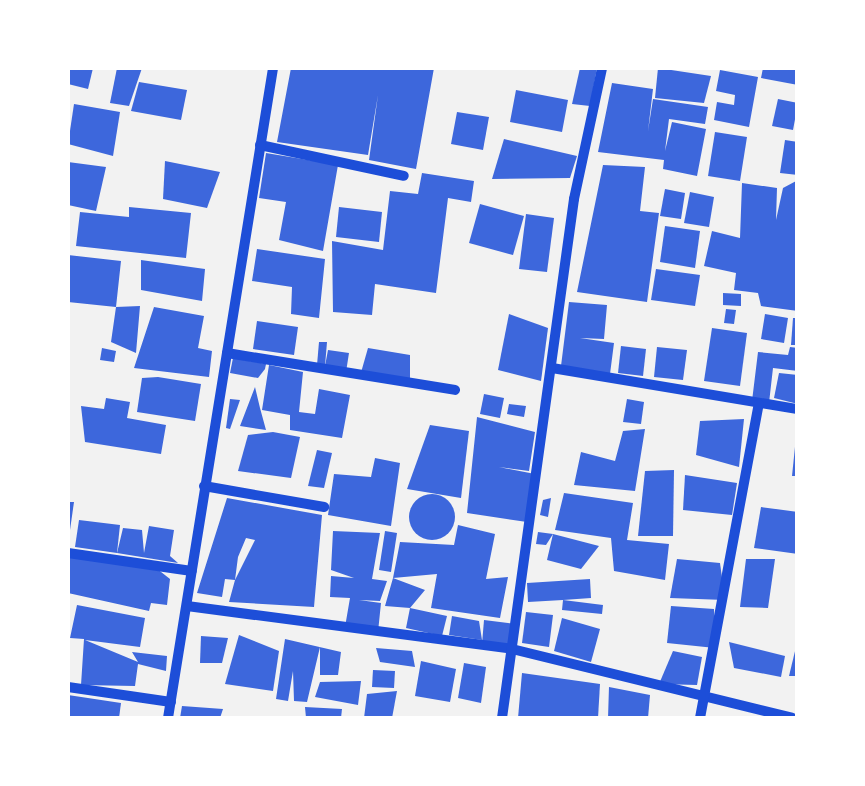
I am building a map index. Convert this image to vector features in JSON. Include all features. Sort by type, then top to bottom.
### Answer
[{"type":"street","points":[[168,718],[274,68]]},
{"type":"street","points":[[502,718],[552,368],[602,68]]},
{"type":"street","points":[[260,144],[404,176]]},
{"type":"street","points":[[227,353],[456,390]]},
{"type":"street","points":[[552,368],[798,410]]},
{"type":"street","points":[[700,718],[759,404]]},
{"type":"street","points":[[204,486],[324,507]]},
{"type":"street","points":[[68,553],[192,571]]},
{"type":"street","points":[[187,606],[512,649],[705,700],[792,718]]},
{"type":"street","points":[[68,687],[171,702]]},
{"type":"building","points":[[68,68],[93,68],[88,89],[68,84]]},
{"type":"building","points":[[117,68],[142,68],[129,106],[110,103]]},
{"type":"building","points":[[291,68],[434,68],[416,169],[369,160],[378,95],[368,155],[277,142]]},
{"type":"building","points":[[580,68],[597,68],[590,106],[572,104]]},
{"type":"building","points":[[658,68],[711,76],[704,103],[655,98]]},
{"type":"building","points":[[763,68],[798,68],[798,85],[761,78]]},
{"type":"building","points":[[720,70],[758,77],[749,127],[714,120],[717,102],[734,105],[735,95],[716,91]]},
{"type":"building","points":[[139,82],[187,90],[181,120],[131,111]]},
{"type":"building","points":[[612,83],[653,89],[648,131],[653,99],[708,107],[705,124],[669,119],[665,151],[672,122],[706,129],[697,176],[663,169],[664,160],[598,152]]},
{"type":"building","points":[[516,90],[568,100],[562,132],[510,122]]},
{"type":"building","points":[[778,99],[798,103],[793,130],[772,126]]},
{"type":"building","points":[[74,104],[120,112],[113,156],[68,144]]},
{"type":"building","points":[[457,112],[489,117],[483,150],[451,144]]},
{"type":"building","points":[[715,132],[747,137],[740,181],[708,176]]},
{"type":"building","points":[[504,139],[577,156],[570,178],[492,179]]},
{"type":"building","points":[[785,140],[798,142],[798,175],[780,173]]},
{"type":"building","points":[[266,153],[338,165],[323,251],[279,240],[286,202],[259,198]]},
{"type":"building","points":[[165,161],[220,172],[207,208],[163,199]]},
{"type":"building","points":[[68,162],[106,167],[96,211],[68,205]]},
{"type":"building","points":[[603,165],[645,167],[640,211],[659,213],[647,302],[577,292]]},
{"type":"building","points":[[422,173],[474,181],[471,202],[448,198],[436,293],[375,284],[372,315],[333,312],[332,241],[383,250],[390,191],[418,194]]},
{"type":"building","points":[[798,180],[798,311],[761,306],[758,293],[734,290],[736,273],[704,266],[712,231],[740,238],[742,183],[777,188],[776,220],[783,188]]},
{"type":"building","points":[[665,189],[685,193],[681,219],[660,216]]},
{"type":"building","points":[[690,192],[714,197],[709,227],[684,223]]},
{"type":"building","points":[[480,204],[524,216],[513,255],[469,243]]},
{"type":"building","points":[[129,207],[191,213],[186,258],[76,246],[80,212],[129,217]]},
{"type":"building","points":[[339,207],[382,212],[379,242],[336,237]]},
{"type":"building","points":[[526,214],[554,218],[547,272],[519,269]]},
{"type":"building","points":[[665,226],[700,231],[695,268],[660,262]]},
{"type":"building","points":[[257,249],[325,259],[319,318],[291,314],[292,287],[252,281]]},
{"type":"building","points":[[68,255],[121,261],[116,307],[68,302]]},
{"type":"building","points":[[141,260],[205,269],[202,301],[141,290]]},
{"type":"building","points":[[656,269],[700,275],[695,306],[651,300]]},
{"type":"building","points":[[723,293],[741,294],[741,306],[723,305]]},
{"type":"building","points":[[569,302],[607,305],[604,339],[580,338],[614,343],[610,374],[561,366]]},
{"type":"building","points":[[140,306],[136,353],[111,342],[116,307]]},
{"type":"building","points":[[154,307],[204,316],[198,348],[212,351],[209,377],[134,368]]},
{"type":"building","points":[[726,309],[736,310],[734,324],[724,323]]},
{"type":"building","points":[[509,314],[548,328],[541,381],[498,370]]},
{"type":"building","points":[[765,314],[788,318],[784,343],[761,339]]},
{"type":"building","points":[[793,318],[798,318],[798,345],[791,345]]},
{"type":"building","points":[[257,321],[298,327],[294,355],[253,349]]},
{"type":"building","points":[[712,328],[747,333],[740,386],[704,381]]},
{"type":"building","points":[[319,342],[327,342],[325,366],[317,365]]},
{"type":"building","points":[[621,346],[646,349],[643,376],[618,373]]},
{"type":"building","points":[[657,347],[687,350],[683,380],[654,377]]},
{"type":"building","points":[[790,347],[798,348],[798,371],[773,368],[769,403],[752,401],[758,352],[788,355]]},
{"type":"building","points":[[102,348],[116,351],[114,362],[100,360]]},
{"type":"building","points":[[368,348],[410,355],[410,383],[360,376]]},
{"type":"building","points":[[328,350],[349,353],[346,372],[325,366]]},
{"type":"building","points":[[233,358],[266,364],[265,369],[258,378],[230,373]]},
{"type":"building","points":[[269,365],[303,372],[299,412],[315,414],[319,389],[350,395],[342,438],[290,430],[290,415],[262,410]]},
{"type":"building","points":[[779,373],[798,375],[798,404],[774,398]]},
{"type":"building","points":[[142,378],[201,384],[195,421],[137,412]]},
{"type":"building","points":[[255,387],[260,408],[266,430],[240,426]]},
{"type":"building","points":[[484,394],[504,398],[500,418],[480,414]]},
{"type":"building","points":[[106,398],[130,402],[127,418],[166,425],[161,454],[85,442],[81,406],[104,409]]},
{"type":"building","points":[[230,399],[240,400],[230,429],[226,428]]},
{"type":"building","points":[[627,399],[644,402],[641,424],[623,422]]},
{"type":"building","points":[[509,404],[526,406],[524,417],[507,414]]},
{"type":"building","points":[[477,417],[535,432],[529,471],[499,467],[535,474],[527,522],[467,513]]},
{"type":"building","points":[[744,419],[739,467],[696,455],[700,421]]},
{"type":"building","points":[[430,425],[469,431],[461,498],[407,489]]},
{"type":"building","points":[[645,429],[635,491],[574,485],[581,452],[615,461],[623,431]]},
{"type":"building","points":[[273,432],[300,437],[291,478],[238,471],[248,435]]},
{"type":"building","points":[[795,447],[798,476],[792,476]]},
{"type":"building","points":[[317,450],[332,453],[324,488],[308,486]]},
{"type":"building","points":[[375,458],[400,463],[391,526],[328,515],[334,474],[371,477]]},
{"type":"building","points":[[674,470],[673,536],[638,536],[645,471]]},
{"type":"building","points":[[685,475],[737,483],[732,515],[683,510]]},
{"type":"building","points":[[564,493],[633,503],[627,540],[669,544],[665,580],[614,571],[611,538],[555,530]]},
{"type":"building","points":[[432,494],[448,501],[455,517],[448,533],[432,540],[416,533],[409,517],[416,501]]},
{"type":"building","points":[[227,498],[322,515],[314,607],[229,602],[235,580],[225,579],[222,597],[197,593]],"holes":[[[246,538],[255,540],[235,580]]]},
{"type":"building","points":[[551,498],[548,517],[540,515],[543,500]]},
{"type":"building","points":[[68,502],[74,502],[70,530],[68,530]]},
{"type":"building","points":[[761,507],[798,512],[798,554],[754,548]]},
{"type":"building","points":[[79,520],[120,525],[117,553],[75,547]]},
{"type":"building","points":[[458,525],[495,534],[486,579],[508,577],[500,618],[431,608],[437,574],[393,578],[400,542],[454,545]]},
{"type":"building","points":[[149,526],[174,530],[170,556],[178,563],[117,553],[123,528],[142,530],[144,553]]},
{"type":"building","points":[[333,531],[380,533],[372,579],[387,581],[380,601],[359,600],[381,603],[378,632],[345,627],[350,598],[330,597],[331,576],[354,578],[331,570]]},
{"type":"building","points":[[385,531],[397,533],[391,572],[379,570]]},
{"type":"building","points":[[538,532],[553,534],[546,545],[536,544]]},
{"type":"building","points":[[553,534],[599,546],[581,569],[547,560]]},
{"type":"building","points":[[70,555],[156,568],[170,579],[167,605],[151,603],[149,611],[68,593]]},
{"type":"building","points":[[677,559],[720,563],[725,600],[670,598]]},
{"type":"building","points":[[746,559],[775,559],[768,608],[740,607]]},
{"type":"building","points":[[393,578],[425,590],[410,608],[385,606]]},
{"type":"building","points":[[590,579],[591,598],[528,602],[527,583]]},
{"type":"building","points":[[563,600],[603,605],[602,614],[562,610]]},
{"type":"building","points":[[77,605],[145,618],[140,647],[85,640],[138,662],[132,652],[167,656],[166,671],[138,664],[135,686],[81,685],[84,639],[70,638]]},
{"type":"building","points":[[671,606],[714,609],[715,648],[667,643]]},
{"type":"building","points":[[410,608],[447,616],[442,636],[406,628]]},
{"type":"building","points":[[526,612],[553,615],[549,647],[522,643]]},
{"type":"building","points":[[452,616],[479,621],[482,640],[449,635]]},
{"type":"building","points":[[562,618],[600,629],[591,662],[554,651]]},
{"type":"building","points":[[484,620],[515,624],[511,646],[482,644]]},
{"type":"building","points":[[239,635],[279,651],[273,691],[225,684]]},
{"type":"building","points":[[201,636],[228,638],[222,663],[200,663]]},
{"type":"building","points":[[285,639],[320,647],[307,702],[294,701],[293,671],[288,701],[276,699]]},
{"type":"building","points":[[729,642],[785,656],[781,677],[734,668]]},
{"type":"building","points":[[320,647],[341,652],[338,675],[320,675]]},
{"type":"building","points":[[796,647],[798,676],[789,676]]},
{"type":"building","points":[[376,648],[412,651],[415,667],[380,662]]},
{"type":"building","points":[[673,651],[702,657],[697,685],[659,684]]},
{"type":"building","points":[[421,661],[456,669],[450,702],[415,696]]},
{"type":"building","points":[[464,663],[486,667],[481,703],[458,698]]},
{"type":"building","points":[[373,670],[395,671],[394,688],[372,687]]},
{"type":"building","points":[[522,673],[600,684],[598,718],[518,718]]},
{"type":"building","points":[[361,681],[358,705],[315,697],[320,682]]},
{"type":"building","points":[[609,687],[650,695],[648,718],[608,718]]},
{"type":"building","points":[[397,691],[392,718],[364,718],[367,694]]},
{"type":"building","points":[[68,695],[121,703],[119,718],[68,718]]},
{"type":"building","points":[[182,706],[223,709],[220,718],[180,718]]},
{"type":"building","points":[[305,707],[342,709],[341,718],[306,718]]}]
